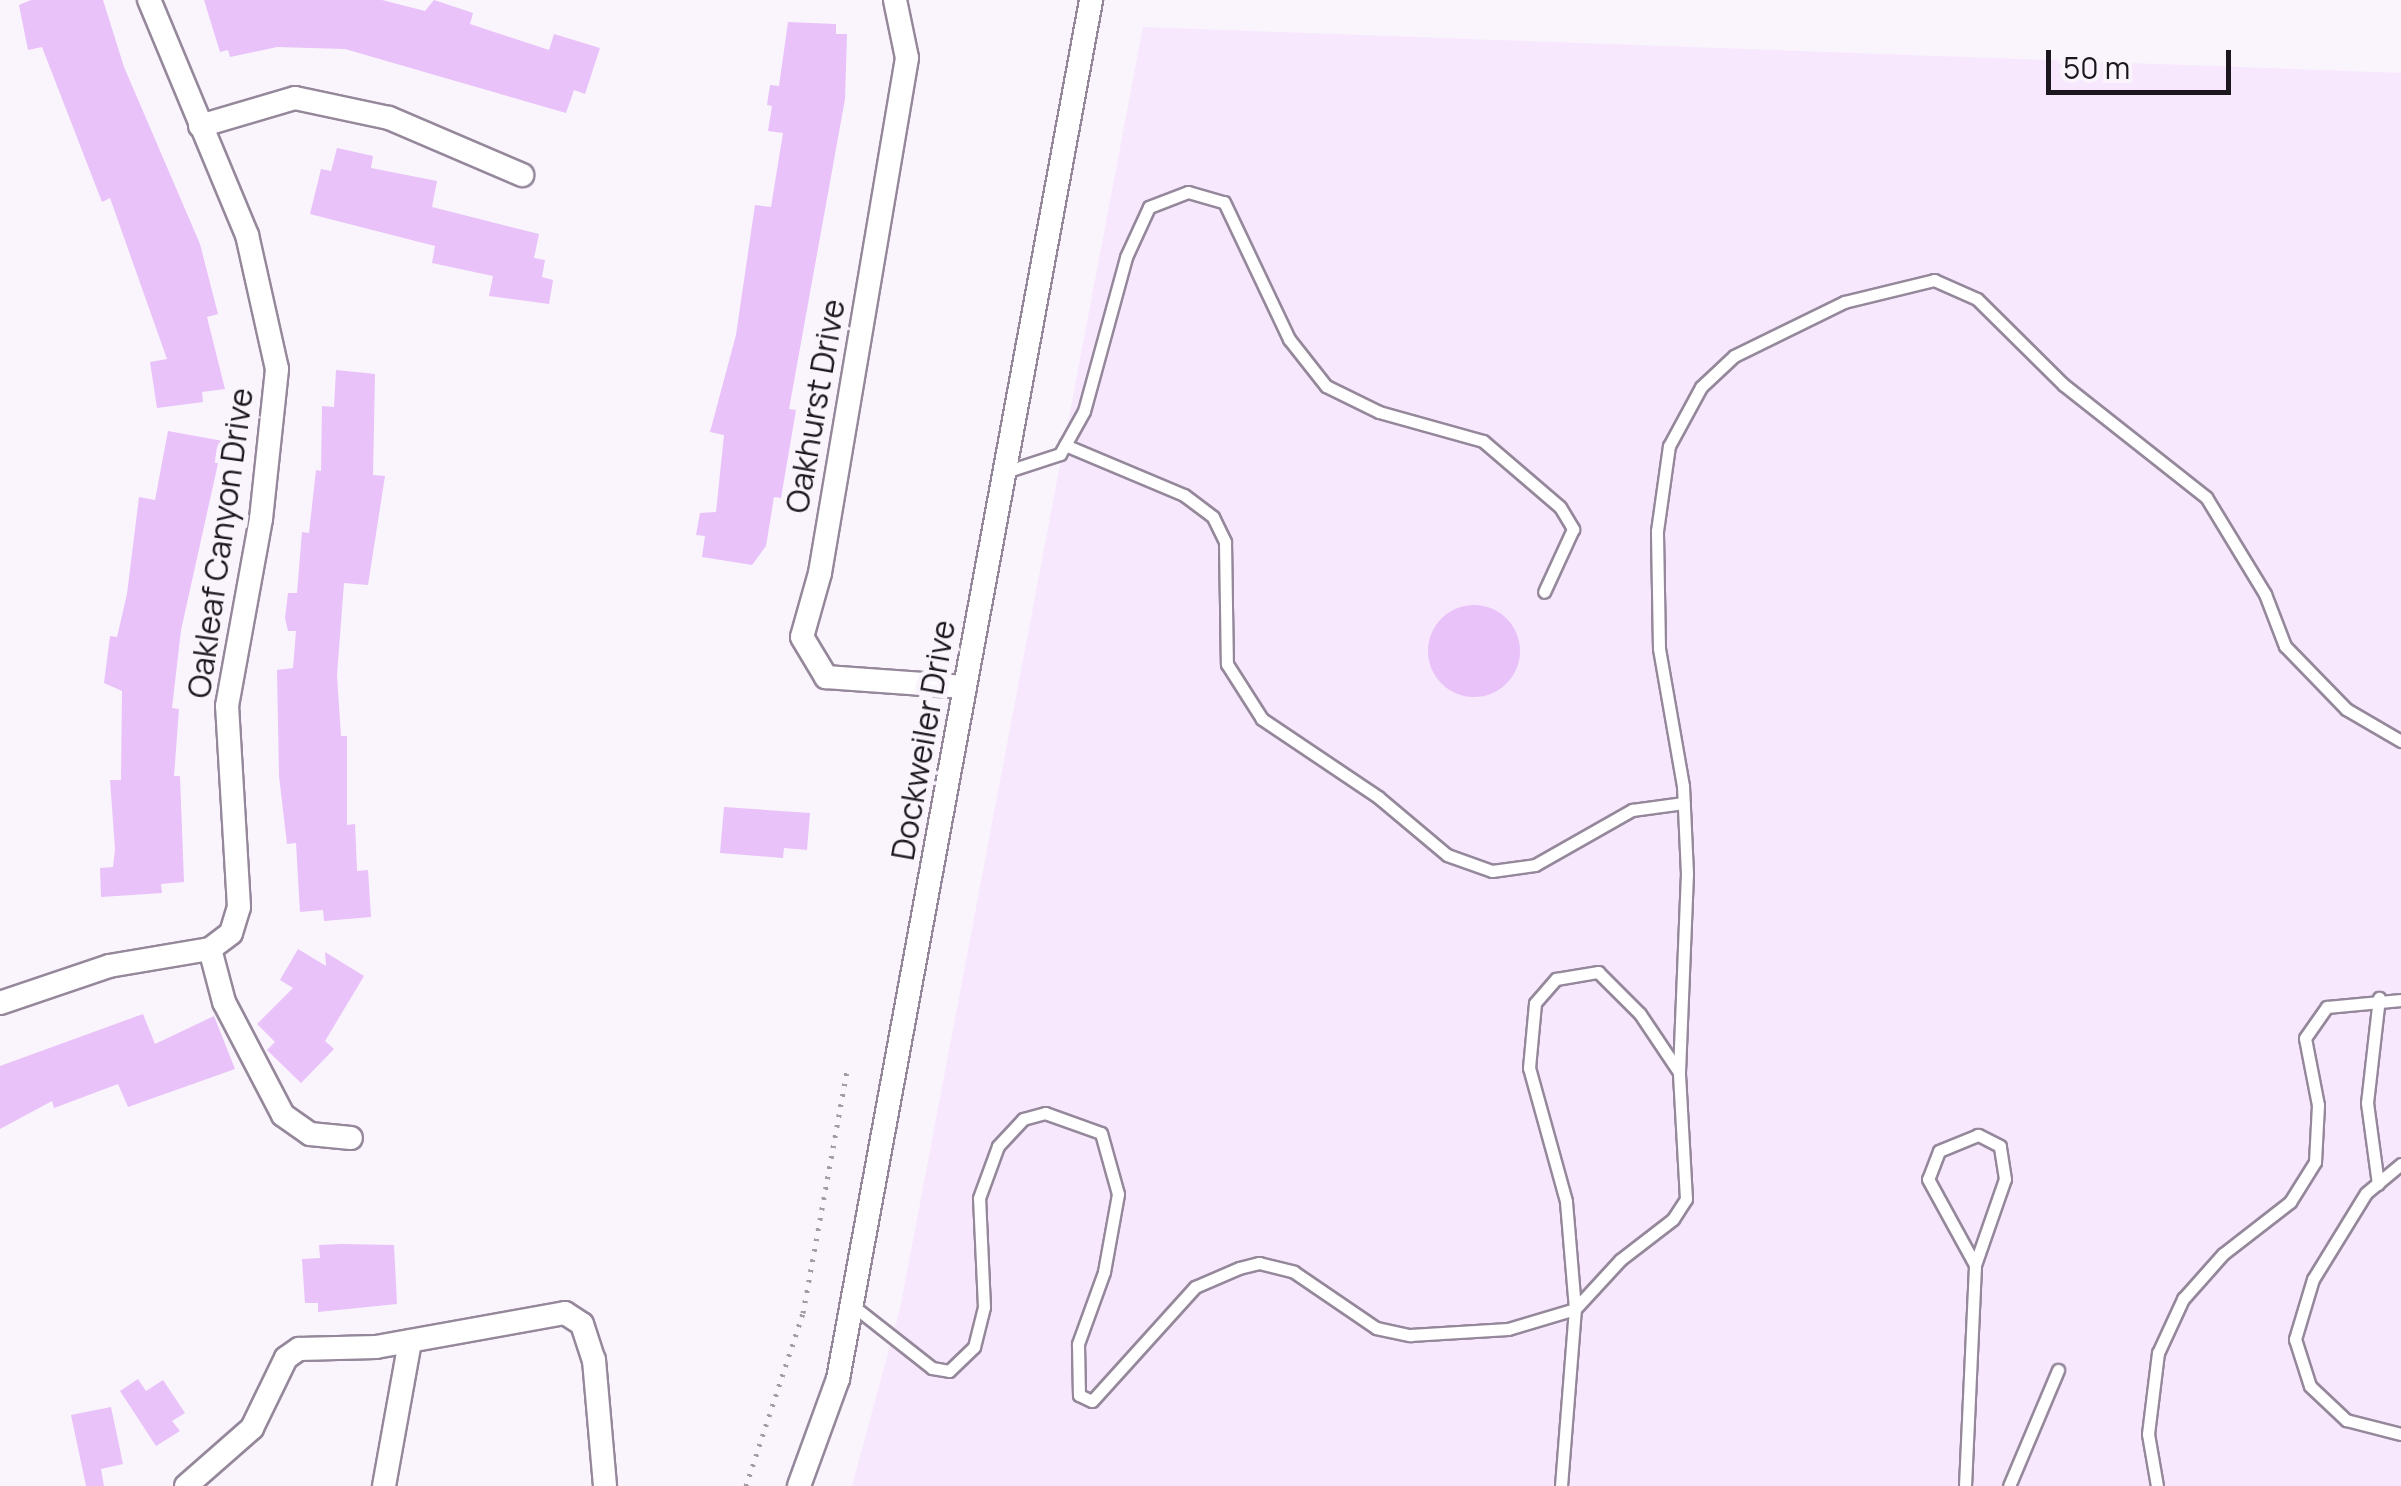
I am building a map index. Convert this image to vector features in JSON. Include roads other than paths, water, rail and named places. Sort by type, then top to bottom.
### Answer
[{"type":"street","name":"Oakleaf Canyon Drive","points":[[149,0],[247,235],[278,368],[261,520],[227,706],[239,907],[231,933],[210,949]]},
{"type":"street","name":"Oakhurst Drive","points":[[895,0],[907,58],[820,574],[802,637],[826,677],[966,686]]},
{"type":"street","name":"Dockweiler Drive","points":[[799,1486],[838,1379],[1091,0]]},
{"type":"street","points":[[200,126],[296,98],[390,118],[522,174]]},
{"type":"street","points":[[0,1004],[109,966],[210,949],[224,1002],[283,1115],[310,1134],[351,1138]]},
{"type":"street","points":[[186,1486],[252,1428],[290,1354],[410,1341],[565,1313],[576,1318],[594,1360],[605,1486]]},
{"type":"street","points":[[384,1486],[410,1341]]},
{"type":"lane","points":[[1005,472],[1060,454],[1084,411],[1126,257],[1149,207],[1188,192],[1224,202],[1289,339],[1326,386],[1379,412],[1427,420],[1482,442],[1560,507],[1573,529],[1544,592]]},
{"type":"lane","points":[[852,1305],[932,1368],[950,1371],[974,1348],[984,1307],[980,1198],[998,1146],[1023,1119],[1045,1113],[1102,1133],[1118,1194],[1104,1272],[1078,1344],[1079,1395],[1092,1401],[1195,1287],[1259,1263],[1294,1272],[1376,1328],[1410,1336],[1508,1329],[1576,1309],[1686,1199],[1679,1072],[1687,920],[1684,803],[1659,648],[1658,531],[1669,446],[1701,387],[1734,356],[1844,302],[1934,280],[1977,300],[2064,385],[2206,496],[2265,594],[2286,646],[2346,708],[2401,740]]},
{"type":"lane","points":[[1065,445],[1184,494],[1213,516],[1225,542],[1226,664],[1262,719],[1378,796],[1447,855],[1492,871],[1535,865],[1632,810],[1684,803]]},
{"type":"lane","points":[[1561,1486],[1576,1309],[1566,1200],[1529,1068],[1535,1003],[1556,979],[1598,972],[1640,1014],[1679,1072]]},
{"type":"lane","points":[[2157,1486],[2148,1434],[2158,1353],[2184,1299],[2223,1254],[2290,1202],[2315,1162],[2318,1105],[2305,1038],[2326,1007],[2379,998],[2401,1000]]},
{"type":"lane","points":[[2378,1184],[2366,1104],[2379,998]]},
{"type":"lane","points":[[1965,1486],[1975,1266],[2005,1178],[2000,1146],[1978,1134],[1939,1151],[1928,1179],[1975,1266]]},
{"type":"lane","points":[[2401,1164],[2378,1184],[2313,1279],[2295,1339],[2310,1386],[2346,1420],[2401,1434]]},
{"type":"lane","points":[[2009,1486],[2058,1370]]}]
